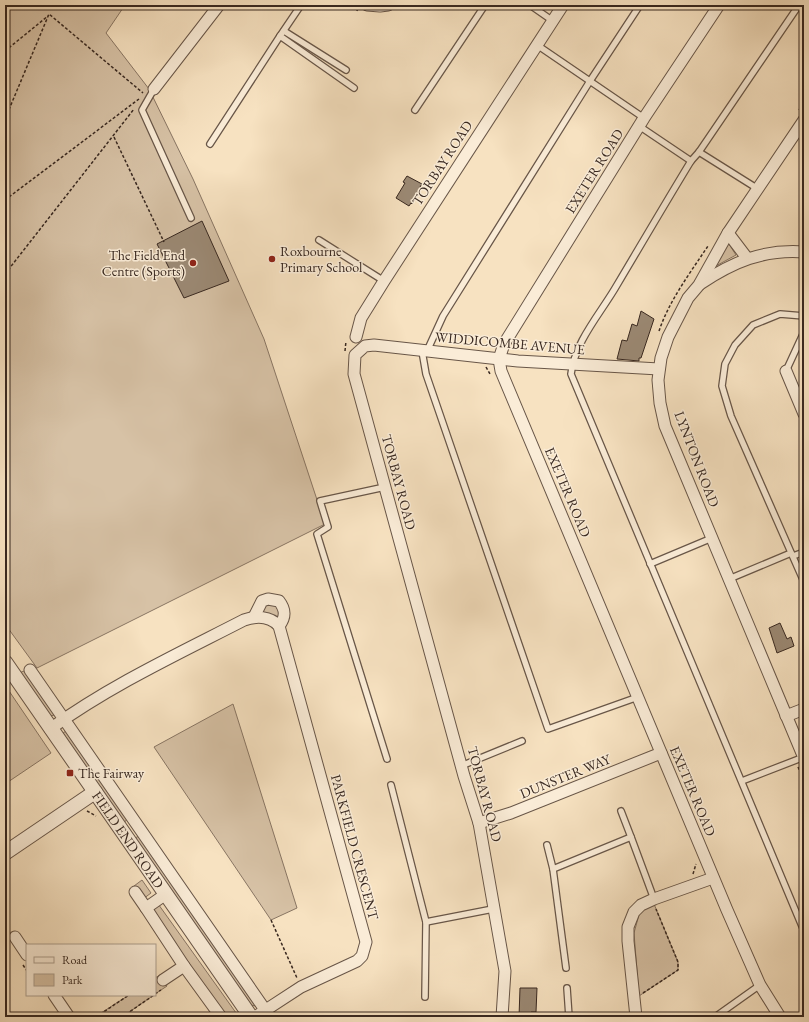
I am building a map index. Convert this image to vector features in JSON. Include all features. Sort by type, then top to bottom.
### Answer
[{"type":"street","points":[[149,92],[219,5]]},
{"type":"street","points":[[367,5],[388,5]]},
{"type":"street","name":"TORBAY ROAD","points":[[352,336],[361,318],[384,281],[563,5]]},
{"type":"street","name":"EXETER ROAD","points":[[719,5],[642,122],[508,338],[500,353],[499,359],[500,371],[713,878],[760,985],[780,1017]]},
{"type":"street","name":"LYNTON ROAD","points":[[800,117],[758,189],[728,233],[699,285],[688,298],[668,337],[659,369],[660,403],[665,426],[786,716],[801,759]]},
{"type":"street","points":[[728,233],[747,258]]},
{"type":"street","points":[[699,285],[715,274],[747,258],[793,251],[804,252]]},
{"type":"street","name":"WIDDICOMBE AVENUE","points":[[359,350],[365,346],[374,345],[499,359],[659,369]]},
{"type":"street","name":"TORBAY ROAD","points":[[359,350],[355,354],[354,374],[461,766],[479,823],[505,971],[502,1017]]},
{"type":"street","points":[[786,371],[804,414]]},
{"type":"street","points":[[50,729],[115,687],[254,617],[272,620],[279,626],[283,621],[285,611],[279,601],[268,599],[262,601],[254,617]]},
{"type":"street","name":"PARKFIELD CRESCENT","points":[[255,1017],[268,1013],[301,987],[357,961],[362,956],[366,942],[282,629],[279,626]]},
{"type":"street","name":"FIELD END ROAD","points":[[5,662],[251,1017]]},
{"type":"street","points":[[30,670],[268,1013]]},
{"type":"street","points":[[786,716],[804,709]]},
{"type":"street","name":"DUNSTER WAY","points":[[479,823],[511,813],[661,753]]},
{"type":"street","points":[[5,853],[95,792]]},
{"type":"street","points":[[636,1017],[628,941],[628,927],[641,905],[654,902],[713,878]]},
{"type":"street","points":[[135,892],[184,966],[221,1017]]},
{"type":"street","points":[[146,908],[166,894]]},
{"type":"street","points":[[15,937],[26,954]]},
{"type":"street","points":[[162,985],[184,966]]},
{"type":"street","points":[[55,996],[69,1017]]},
{"type":"lane","points":[[210,144],[301,5]]},
{"type":"lane","points":[[415,110],[485,5]]},
{"type":"lane","points":[[530,5],[553,21]]},
{"type":"lane","points":[[638,697],[548,729],[426,374],[424,351],[443,316],[590,81],[640,5]]},
{"type":"lane","points":[[799,5],[700,152],[691,161],[579,346],[572,364],[571,374],[804,931]]},
{"type":"lane","points":[[284,31],[346,70]]},
{"type":"lane","points":[[280,36],[354,88]]},
{"type":"lane","points":[[537,45],[590,81],[691,161]]},
{"type":"lane","points":[[149,92],[142,110],[191,218]]},
{"type":"lane","points":[[700,152],[758,189]]},
{"type":"lane","points":[[319,240],[384,281]]},
{"type":"lane","points":[[804,316],[780,314],[753,325],[735,345],[728,358],[725,364],[722,386],[731,416],[804,582]]},
{"type":"lane","points":[[786,371],[804,332]]},
{"type":"lane","name":"TORBAY ROAD","points":[[352,336],[359,350]]},
{"type":"lane","points":[[385,486],[320,501],[328,527],[317,534],[387,759]]},
{"type":"lane","points":[[650,564],[712,538]]},
{"type":"lane","points":[[729,579],[792,555],[804,552]]},
{"type":"lane","points":[[461,766],[522,741]]},
{"type":"lane","points":[[742,781],[801,759]]},
{"type":"lane","points":[[391,785],[426,922],[425,997]]},
{"type":"lane","points":[[621,811],[654,902]]},
{"type":"lane","points":[[553,869],[631,837]]},
{"type":"lane","points":[[546,845],[553,869],[566,968]]},
{"type":"lane","points":[[426,922],[494,909]]},
{"type":"lane","points":[[715,1017],[760,985]]},
{"type":"lane","points":[[567,988],[569,1017]]},
{"type":"path","points":[[49,14],[149,92]]},
{"type":"path","points":[[5,51],[49,14]]},
{"type":"path","points":[[5,119],[49,14]]},
{"type":"path","points":[[5,274],[149,92]]},
{"type":"path","points":[[5,200],[149,92]]},
{"type":"path","points":[[800,117],[804,103]]},
{"type":"path","points":[[114,137],[164,242]]},
{"type":"path","points":[[657,336],[663,318],[711,242]]},
{"type":"path","points":[[345,353],[352,336]]},
{"type":"path","points":[[484,357],[483,363],[492,379]]},
{"type":"path","points":[[801,759],[804,781]]},
{"type":"path","points":[[690,876],[694,873],[695,862]]},
{"type":"path","points":[[639,996],[678,970],[678,962],[654,902]]},
{"type":"path","points":[[271,920],[299,979]]},
{"type":"path","points":[[156,992],[162,985]]},
{"type":"path","points":[[96,1017],[128,996]]},
{"type":"path","points":[[122,1017],[153,996]]},
{"type":"green space","points":[[5,5],[125,5],[106,33],[149,89],[193,179],[264,339],[325,524],[37,668],[5,624]]},
{"type":"green space","points":[[727,241],[736,255],[714,267]]},
{"type":"green space","points":[[265,603],[278,604],[280,620],[259,612]]},
{"type":"green space","points":[[24,671],[55,715],[49,716],[19,673]]},
{"type":"green space","points":[[5,685],[51,753],[5,784]]},
{"type":"green space","points":[[233,704],[297,908],[271,920],[154,747]]},
{"type":"green space","points":[[66,731],[127,819],[124,823],[63,733]]},
{"type":"green space","points":[[139,836],[256,1006],[250,1005],[135,838]]},
{"type":"green space","points":[[142,880],[151,893],[143,899],[134,886]]},
{"type":"green space","points":[[156,901],[239,1017],[221,1017],[146,908]]},
{"type":"green space","points":[[654,904],[678,962],[678,970],[639,996],[634,933],[640,911]]},
{"type":"green space","points":[[160,975],[167,986],[156,993],[156,977]]},
{"type":"green space","points":[[127,996],[153,996],[122,1017],[103,1017],[101,1013]]},
{"type":"building","points":[[407,176],[422,184],[420,187],[422,188],[412,204],[411,203],[409,206],[396,198],[405,183],[403,182]]},
{"type":"building","name":"The Field End Centre (Sports)","points":[[202,221],[229,281],[184,298],[157,244]]},
{"type":"building","points":[[641,311],[654,319],[641,358],[639,358],[639,361],[617,359],[622,340],[627,341],[632,324],[637,326]]},
{"type":"building","points":[[780,623],[787,639],[791,637],[794,646],[777,653],[769,628]]},
{"type":"building","points":[[520,988],[537,988],[536,1012],[531,1012],[531,1017],[519,1017]]},
{"type":"place","name":"Roxbourne Primary School","points":[[272,259]]},
{"type":"place","name":"The Field End Centre (Sports)","points":[[193,263]]},
{"type":"place","name":"The Fairway","points":[[70,773]]}]
